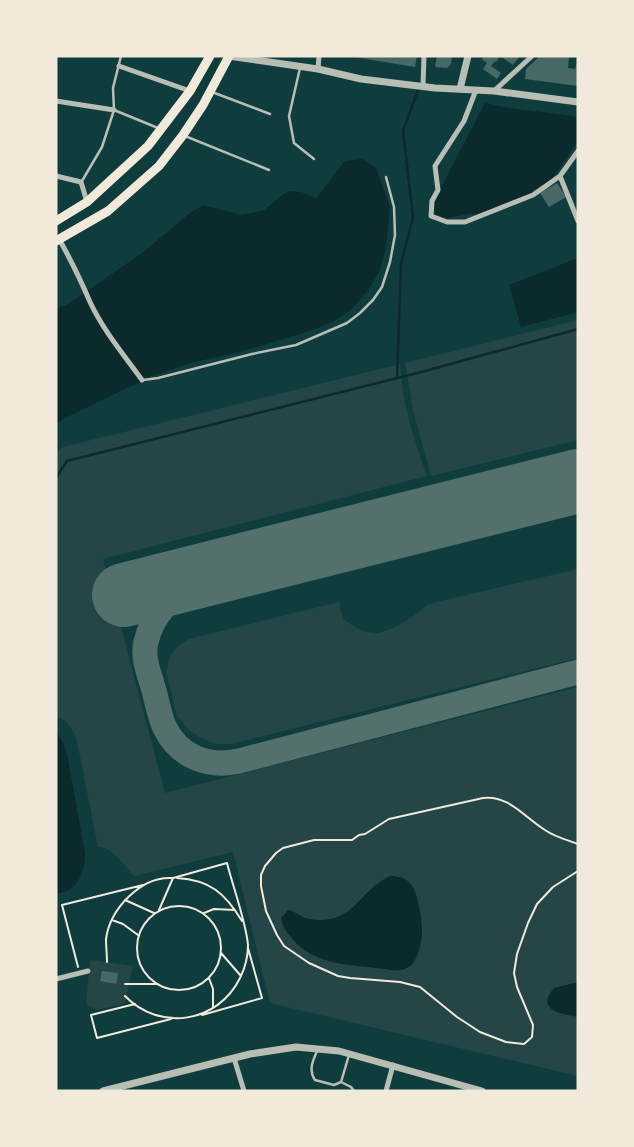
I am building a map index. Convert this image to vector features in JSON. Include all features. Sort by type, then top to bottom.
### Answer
[{"type":"main road","points":[[56,221],[87,202],[148,146],[190,91],[210,56]]},
{"type":"main road","points":[[58,240],[108,211],[159,166],[183,136],[211,92],[229,56]]},
{"type":"street","points":[[229,56],[276,60],[300,67],[361,79],[494,91],[578,102]]},
{"type":"street","points":[[318,70],[319,56]]},
{"type":"street","points":[[423,86],[424,56]]},
{"type":"street","points":[[460,89],[468,56]]},
{"type":"street","points":[[494,91],[532,56]]},
{"type":"street","points":[[119,66],[190,91]]},
{"type":"street","points":[[476,90],[464,121],[435,166],[438,190],[432,201],[431,216],[447,222],[465,222],[533,196],[560,176],[578,152]]},
{"type":"street","points":[[56,101],[114,110]]},
{"type":"street","points":[[56,176],[81,182],[87,202]]},
{"type":"street","points":[[560,176],[578,221]]},
{"type":"street","points":[[58,240],[111,337],[142,380]]},
{"type":"street","points":[[56,979],[88,971]]},
{"type":"street","points":[[103,1091],[285,1047],[319,1048],[349,1053],[482,1091]]},
{"type":"street","points":[[234,1058],[244,1091]]},
{"type":"street","points":[[386,1091],[393,1066]]},
{"type":"lane","points":[[81,182],[102,147],[114,110],[113,88],[121,56]]},
{"type":"lane","points":[[300,67],[289,116],[294,144],[314,159]]},
{"type":"lane","points":[[211,92],[270,114]]},
{"type":"lane","points":[[114,110],[162,129]]},
{"type":"lane","points":[[183,136],[269,170]]},
{"type":"lane","points":[[142,380],[158,378],[296,345],[347,323],[360,313],[382,288],[390,262],[395,235],[394,207],[386,177]]},
{"type":"lane","points":[[319,1048],[311,1069],[315,1080],[334,1085],[341,1082],[351,1087],[354,1091]]},
{"type":"lane","points":[[341,1082],[349,1053]]},
{"type":"path","points":[[578,844],[547,832],[522,811],[500,798],[483,798],[389,819],[352,840],[314,840],[283,848],[269,859],[261,875],[260,886],[266,911],[277,935],[284,946],[309,963],[338,976],[400,982],[420,987],[457,1017],[480,1032],[495,1039],[524,1044],[529,1041],[534,1032],[532,1019],[517,987],[514,973],[517,954],[537,904],[553,887],[578,871]]},
{"type":"path","points":[[135,1004],[91,1015],[97,1038],[174,1019],[197,1016],[262,998],[227,864],[173,878]]},
{"type":"path","points":[[80,973],[62,905],[168,877],[192,879],[213,887],[231,903],[243,923]]},
{"type":"path","points":[[159,910],[173,878]]},
{"type":"path","points":[[107,962],[106,939],[112,920],[125,900],[145,884]]},
{"type":"path","points":[[125,900],[154,913]]},
{"type":"path","points":[[180,905],[194,908],[203,913],[216,926],[221,939],[221,953],[218,966],[209,978],[198,986],[184,990],[170,990],[157,984],[146,975],[139,963],[136,949],[138,935],[144,923],[154,913],[166,906],[180,905]]},
{"type":"path","points":[[203,913],[214,909],[235,910]]},
{"type":"path","points":[[112,920],[123,924],[138,935]]},
{"type":"path","points":[[197,1016],[218,1006],[234,990],[245,969],[248,946]]},
{"type":"path","points":[[221,953],[241,976]]},
{"type":"path","points":[[209,978],[213,989],[212,1009]]},
{"type":"path","points":[[125,984],[157,984]]},
{"type":"path","points":[[125,996],[151,1014],[174,1019]]},
{"type":"shaded area","points":[[485,103],[574,116],[578,119],[578,140],[550,182],[537,193],[479,214],[448,218],[435,215],[434,201]]},
{"type":"shaded area","points":[[362,159],[376,168],[390,207],[386,249],[379,272],[367,292],[350,310],[333,322],[304,333],[236,353],[190,363],[152,376],[63,419],[56,425],[56,308],[66,305],[142,253],[190,213],[203,205],[241,215],[265,210],[279,197],[289,191],[301,192],[316,198],[345,161]]},
{"type":"shaded area","points":[[578,258],[578,312],[521,327],[509,285]]},
{"type":"shaded area","points":[[578,320],[578,440],[431,476],[413,410],[405,363]]},
{"type":"shaded area","points":[[400,364],[403,393],[409,421],[427,476],[103,559],[165,793],[578,687],[578,1076],[270,1003],[233,852],[134,876],[113,853],[98,847],[76,736],[66,721],[56,716],[56,453],[63,447]]},
{"type":"shaded area","points":[[578,569],[578,658],[231,744],[216,744],[199,737],[188,729],[177,716],[166,672],[170,656],[178,646],[189,639],[339,602],[343,619],[364,631],[379,633],[394,628],[428,604]]},
{"type":"shaded area","points":[[56,731],[64,744],[68,759],[85,853],[84,867],[78,881],[71,889],[56,894]]},
{"type":"shaded area","points":[[390,876],[402,878],[411,884],[416,894],[421,916],[422,934],[417,957],[406,969],[392,970],[349,965],[323,959],[310,954],[299,946],[283,925],[281,918],[288,910],[309,919],[324,920],[346,913],[369,890]]},
{"type":"shaded area","points":[[90,960],[133,966],[125,1003],[97,1010],[86,1004]]},
{"type":"shaded area","points":[[578,982],[578,1017],[552,1010],[547,1001],[554,988]]},
{"type":"building","points":[[348,56],[417,56],[415,67]]},
{"type":"building","points":[[437,56],[452,56],[451,64],[447,68],[435,67]]},
{"type":"building","points":[[484,56],[500,56],[491,66],[501,73],[497,79],[483,69],[487,63],[482,59]]},
{"type":"building","points":[[500,56],[520,56],[513,65]]},
{"type":"building","points":[[540,56],[569,56],[568,68],[575,69],[578,60],[578,86],[525,79],[526,69]]},
{"type":"building","points":[[557,183],[566,197],[549,207],[540,193]]},
{"type":"building","points":[[102,971],[118,973],[116,984],[100,981]]},
{"type":"waterway","points":[[397,378],[401,264],[413,217],[403,131],[418,90]]},
{"type":"waterway","points":[[56,478],[67,461],[425,371],[578,329]]},
{"type":"taxiway","points":[[201,576],[174,596],[160,612],[149,631],[145,648],[145,659],[165,728],[178,746],[196,758],[206,761],[217,763],[239,761],[578,672]]},
{"type":"runway","points":[[124,595],[578,481]]}]
